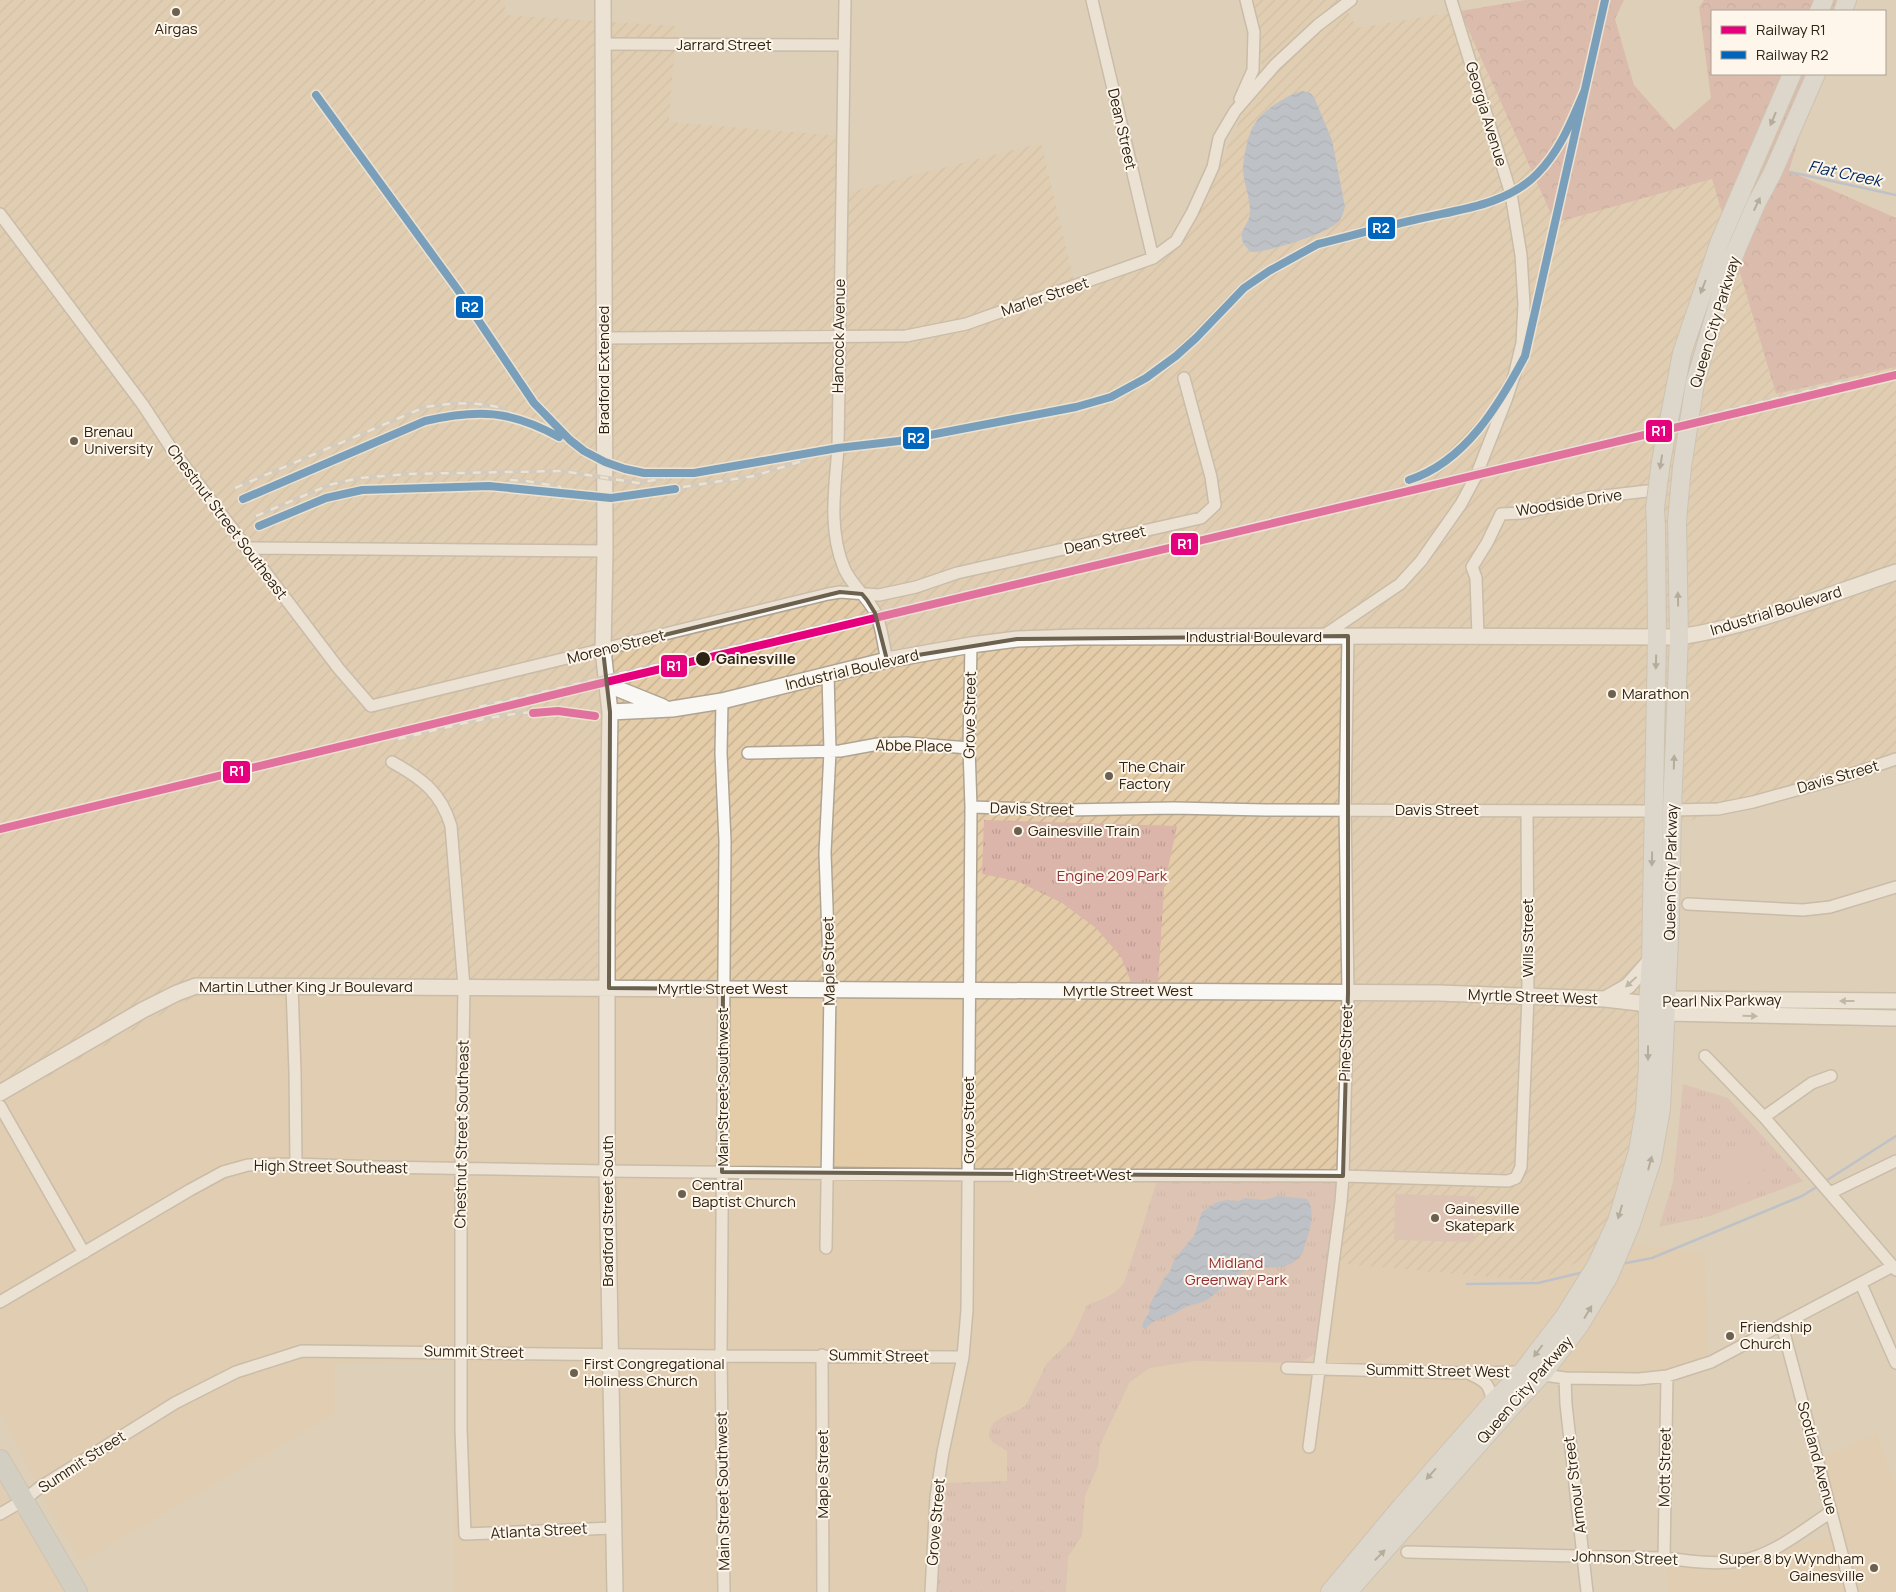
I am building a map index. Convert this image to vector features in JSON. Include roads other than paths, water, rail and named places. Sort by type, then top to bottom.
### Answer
[{"type":"highway","points":[[0,1460],[77,1592]]},
{"type":"main road","name":"Queen City Parkway","points":[[1330,1592],[1401,1507],[1493,1402],[1522,1372],[1591,1276],[1617,1221],[1638,1151],[1645,1110],[1648,1066],[1657,638],[1656,508],[1661,462],[1682,353],[1720,241],[1792,75]]},
{"type":"main road","name":"Queen City Parkway","points":[[1348,1592],[1542,1375],[1579,1326],[1603,1288],[1631,1224],[1652,1160],[1661,1109],[1670,920],[1679,637],[1677,521],[1682,467],[1695,383],[1726,277],[1757,202],[1773,172],[1816,75]]},
{"type":"main road","name":"Davis Street","points":[[1653,811],[1672,810]]},
{"type":"street","name":"Bradford Extended","points":[[603,0],[605,551],[603,650],[610,712],[609,829]]},
{"type":"street","name":"Hancock Avenue","points":[[845,0],[838,338],[838,448],[833,520],[838,552],[844,568],[852,584],[875,612],[887,660]]},
{"type":"street","name":"Dean Street","points":[[1092,0],[1153,258]]},
{"type":"street","points":[[1235,111],[1253,70],[1254,32],[1246,0]]},
{"type":"street","name":"Marler Street","points":[[604,338],[838,338],[906,336],[966,324],[1153,258],[1176,241],[1188,220],[1213,166],[1219,138],[1235,111],[1275,65],[1318,25],[1351,0]]},
{"type":"street","name":"Georgia Avenue","points":[[1324,636],[1400,584],[1422,561],[1461,504],[1476,476],[1506,400],[1522,343],[1524,304],[1521,255],[1511,194],[1451,0]]},
{"type":"street","name":"Jarrard Street","points":[[604,44],[844,45]]},
{"type":"street","name":"Chestnut Street Southeast","points":[[0,214],[143,405],[171,448],[246,548],[339,669],[371,706]]},
{"type":"street","name":"Dean Street","points":[[862,594],[879,595],[916,588],[957,573],[1201,518],[1215,505],[1211,477],[1184,378]]},
{"type":"street","name":"Woodside Drive","points":[[1478,636],[1476,578],[1472,567],[1487,543],[1501,514],[1522,513],[1587,498],[1647,491]]},
{"type":"street","points":[[246,548],[605,551]]},
{"type":"street","name":"Industrial Boulevard","points":[[610,712],[672,710],[722,701],[887,660],[1017,639],[1324,636],[1679,637],[1714,632],[1748,622],[1896,572]]},
{"type":"street","name":"Moreno Street","points":[[371,706],[828,594],[840,592],[862,594]]},
{"type":"street","name":"Pine Street","points":[[1309,1448],[1343,1176],[1348,992],[1345,810],[1348,636]]},
{"type":"street","name":"Grove Street","points":[[931,1592],[936,1497],[963,1357],[968,1310],[971,807],[969,748],[971,645]]},
{"type":"street","name":"Maple Street","points":[[826,1248],[830,990],[825,853],[830,751],[828,674]]},
{"type":"street","points":[[606,684],[672,710]]},
{"type":"street","name":"Main Street Southwest","points":[[722,701],[721,754],[725,842],[721,1356],[724,1592]]},
{"type":"street","name":"Abbe Place","points":[[748,753],[830,751],[878,744],[906,743],[969,748]]},
{"type":"street","name":"Davis Street","points":[[1672,810],[1718,808],[1753,802],[1840,778],[1896,759]]},
{"type":"street","name":"Chestnut Street Southeast","points":[[392,762],[418,776],[434,791],[451,826],[464,987],[461,1168],[461,1428],[465,1534]]},
{"type":"street","name":"Davis Street","points":[[971,807],[1067,810],[1173,808],[1653,811]]},
{"type":"street","name":"Wills Street","points":[[1521,1156],[1528,997],[1527,811]]},
{"type":"street","name":"Bradford Street South","points":[[609,829],[607,910],[609,988],[607,1171],[613,1528],[616,1592]]},
{"type":"street","points":[[1688,904],[1804,910],[1830,907],[1896,886]]},
{"type":"street","points":[[1605,999],[1628,986],[1651,960]]},
{"type":"street","name":"Martin Luther King Jr Boulevard","points":[[0,1093],[143,1010],[196,986],[609,988]]},
{"type":"street","points":[[292,986],[296,1164]]},
{"type":"street","name":"Myrtle Street West","points":[[609,988],[1439,993],[1605,999],[1648,1004]]},
{"type":"street","name":"Pearl Nix Parkway","points":[[1666,1006],[1896,1001]]},
{"type":"street","name":"Pearl Nix Parkway","points":[[1648,1004],[1896,1018]]},
{"type":"street","points":[[1705,1056],[1764,1117],[1894,1268]]},
{"type":"street","points":[[1764,1117],[1812,1082],[1830,1076]]},
{"type":"street","points":[[0,1106],[84,1253]]},
{"type":"street","name":"High Street West","points":[[607,1171],[969,1175],[1343,1176],[1508,1181],[1516,1178],[1521,1166],[1521,1156]]},
{"type":"street","points":[[1830,1193],[1896,1161]]},
{"type":"street","name":"High Street Southeast","points":[[0,1302],[223,1172],[248,1165],[296,1164],[607,1171]]},
{"type":"street","name":"Summitt Street West","points":[[1288,1368],[1465,1373],[1522,1372],[1565,1378],[1639,1380],[1667,1376],[1711,1362],[1894,1268]]},
{"type":"street","points":[[1861,1284],[1896,1363]]},
{"type":"street","name":"Scotland Avenue","points":[[1782,1325],[1852,1592]]},
{"type":"street","name":"Summit Street","points":[[0,1514],[175,1403],[236,1372],[302,1351],[963,1357]]},
{"type":"street","name":"Maple Street","points":[[822,1355],[823,1592]]},
{"type":"street","points":[[1465,1373],[1484,1380],[1488,1385],[1493,1402]]},
{"type":"street","name":"Mott Street","points":[[1664,1558],[1667,1376]]},
{"type":"street","name":"Armour Street","points":[[1565,1378],[1566,1404],[1587,1592]]},
{"type":"street","name":"Johnson Street","points":[[1407,1552],[1664,1558],[1701,1562],[1741,1560],[1754,1557],[1779,1545],[1831,1512]]},
{"type":"street","name":"Atlanta Street","points":[[465,1534],[613,1528]]},
{"type":"water","points":[[1303,91],[1310,93],[1314,97],[1332,140],[1345,207],[1341,219],[1320,233],[1281,246],[1251,252],[1242,240],[1243,230],[1248,221],[1250,211],[1243,170],[1250,134],[1258,119],[1275,104]]},
{"type":"water","points":[[1279,1196],[1307,1199],[1312,1211],[1309,1232],[1303,1252],[1297,1259],[1284,1266],[1247,1270],[1236,1276],[1207,1300],[1157,1320],[1145,1329],[1142,1327],[1149,1313],[1150,1304],[1170,1271],[1175,1258],[1194,1236],[1202,1212],[1217,1202],[1227,1200],[1239,1201],[1245,1198],[1263,1200]]},
{"type":"waterway","name":"Flat Creek","points":[[1790,172],[1896,195]]},
{"type":"waterway","points":[[1824,1182],[1896,1136]]},
{"type":"waterway","points":[[1621,1264],[1652,1258],[1802,1196],[1818,1186]]},
{"type":"waterway","points":[[1467,1284],[1538,1283],[1584,1272]]},
{"type":"railway","points":[[1408,481],[1428,473],[1463,447],[1478,430],[1504,393],[1525,356],[1605,0]]},
{"type":"railway","points":[[316,95],[458,290],[534,403],[570,440],[584,451],[605,462],[625,469],[644,473],[694,473],[838,448],[899,441],[1076,407],[1111,397],[1146,378],[1176,356],[1244,288],[1269,271],[1318,244],[1479,205],[1495,200],[1524,185],[1537,174],[1559,146],[1584,92]]},
{"type":"railway","points":[[479,707],[1848,381]]},
{"type":"railway","points":[[235,488],[425,407],[465,403],[505,409]]},
{"type":"railway","points":[[243,499],[425,421],[446,417],[482,413],[498,414],[530,423],[566,441]]},
{"type":"railway","points":[[259,526],[326,498],[362,490],[489,486],[611,498],[754,476],[805,460]]},
{"type":"railway","points":[[256,516],[329,485],[360,478],[407,474],[562,471],[638,483],[665,478]]},
{"type":"railway","points":[[510,480],[561,487]]},
{"type":"railway","points":[[398,739],[477,720],[517,714],[562,711],[595,716]]},
{"type":"rail line","name":"R2","points":[[1409,480],[1429,472],[1447,460],[1478,430],[1504,394],[1525,356],[1605,0]]},
{"type":"rail line","name":"R2","points":[[316,95],[458,290],[534,403],[570,440],[584,451],[605,462],[625,469],[644,473],[694,473],[838,448],[899,441],[1076,407],[1111,397],[1146,378],[1176,356],[1244,288],[1269,271],[1318,244],[1479,205],[1495,200],[1524,185],[1537,174],[1559,146],[1584,92]]},
{"type":"rail line","name":"R1","points":[[0,829],[606,682],[1896,375]]},
{"type":"rail line","name":"R2","points":[[243,499],[425,421],[444,417],[493,414],[525,421],[559,437]]},
{"type":"rail line","name":"R2","points":[[259,526],[326,498],[362,490],[489,486],[611,498],[675,489]]},
{"type":"rail line","name":"R1","points":[[533,713],[558,711],[595,716]]},
{"type":"place","name":"Airgas","points":[[176,12]]},
{"type":"place","name":"Brenau University","points":[[74,441]]},
{"type":"place","name":"Gainesville","points":[[703,659]]},
{"type":"place","name":"Marathon","points":[[1612,694]]},
{"type":"place","name":"The Chair Factory","points":[[1109,776]]},
{"type":"place","name":"Gainesville Train","points":[[1018,831]]},
{"type":"place","name":"Central Baptist Church","points":[[682,1194]]},
{"type":"place","name":"Gainesville Skatepark","points":[[1435,1218]]},
{"type":"place","name":"Friendship Church","points":[[1730,1336]]},
{"type":"place","name":"First Congregational Holiness Church","points":[[574,1373]]},
{"type":"place","name":"Super 8 by Wyndham Gainesville","points":[[1874,1568]]},
{"type":"park label","name":"Engine 209 Park","points":[[1112,876]]},
{"type":"park label","name":"Midland Greenway Park","points":[[1236,1272]]}]
